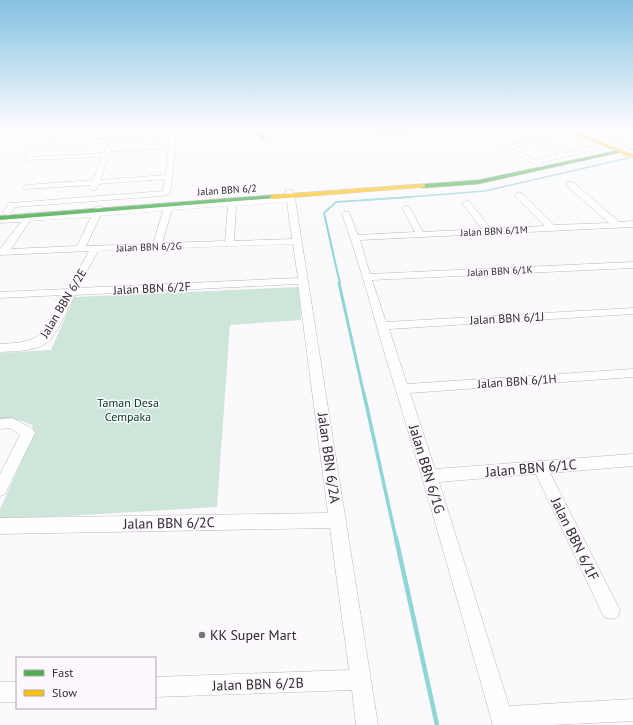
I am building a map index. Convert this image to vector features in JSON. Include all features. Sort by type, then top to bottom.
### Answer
[{"type":"street","points":[[86,206],[102,164]]},
{"type":"street","points":[[2,215],[12,205],[86,206],[165,193],[167,192],[170,164]]},
{"type":"street","name":"Jalan BBN 6/2","points":[[2,215],[86,206],[98,210],[478,182],[544,164]]},
{"type":"street","points":[[27,187],[169,177]]},
{"type":"street","points":[[570,184],[617,225]]},
{"type":"street","points":[[519,194],[552,228]]},
{"type":"street","points":[[0,221],[98,210],[168,209],[232,204],[290,196]]},
{"type":"street","name":"Jalan BBN 6/2A","points":[[290,196],[367,725]]},
{"type":"street","points":[[466,203],[488,231]]},
{"type":"street","points":[[229,243],[232,204]]},
{"type":"street","points":[[406,208],[420,234]]},
{"type":"street","points":[[157,246],[168,209]]},
{"type":"street","points":[[80,249],[98,210]]},
{"type":"street","name":"Jalan BBN 6/1G","points":[[346,214],[355,238],[366,277],[430,476],[503,721]]},
{"type":"street","points":[[2,252],[28,219]]},
{"type":"street","name":"Jalan BBN 6/1M","points":[[355,238],[633,224]]},
{"type":"street","name":"Jalan BBN 6/2G","points":[[2,252],[297,240]]},
{"type":"street","name":"Jalan BBN 6/2E","points":[[0,348],[29,346],[38,343],[46,337],[95,249]]},
{"type":"street","name":"Jalan BBN 6/1K","points":[[366,277],[633,265]]},
{"type":"street","name":"Jalan BBN 6/2F","points":[[0,295],[303,282]]},
{"type":"street","name":"Jalan BBN 6/1J","points":[[382,326],[633,311]]},
{"type":"street","name":"Jalan BBN 6/1H","points":[[402,389],[633,373]]},
{"type":"street","points":[[0,424],[12,423],[28,433],[0,489]]},
{"type":"street","name":"Jalan BBN 6/1C","points":[[430,476],[633,460]]},
{"type":"street","name":"Jalan BBN 6/1F","points":[[540,467],[611,610]]},
{"type":"street","name":"Jalan BBN 6/2C","points":[[0,526],[338,520]]},
{"type":"street","name":"Jalan BBN 6/2B","points":[[156,687],[361,680]]},
{"type":"street","points":[[0,692],[16,692]]},
{"type":"street","points":[[503,721],[633,710]]},
{"type":"green space","name":"Taman Desa Cempaka","points":[[299,287],[301,320],[230,325],[217,507],[0,520],[0,509],[34,434],[32,425],[19,420],[0,421],[0,353],[51,350],[74,297]]},
{"type":"waterway","points":[[407,197],[485,191],[603,164]]},
{"type":"waterway","points":[[340,284],[324,213],[336,202],[407,197]]},
{"type":"waterway","points":[[397,198],[407,197]]},
{"type":"waterway","points":[[339,283],[364,395]]},
{"type":"waterway","points":[[364,394],[396,539]]},
{"type":"waterway","points":[[396,538],[437,725]]},
{"type":"traffic: fast","points":[[423,186],[478,182],[561,164]]},
{"type":"traffic: fast","points":[[0,218],[273,197]]},
{"type":"traffic: slow","points":[[273,197],[423,186]]},
{"type":"place","name":"KK Super Mart","points":[[202,635]]}]
